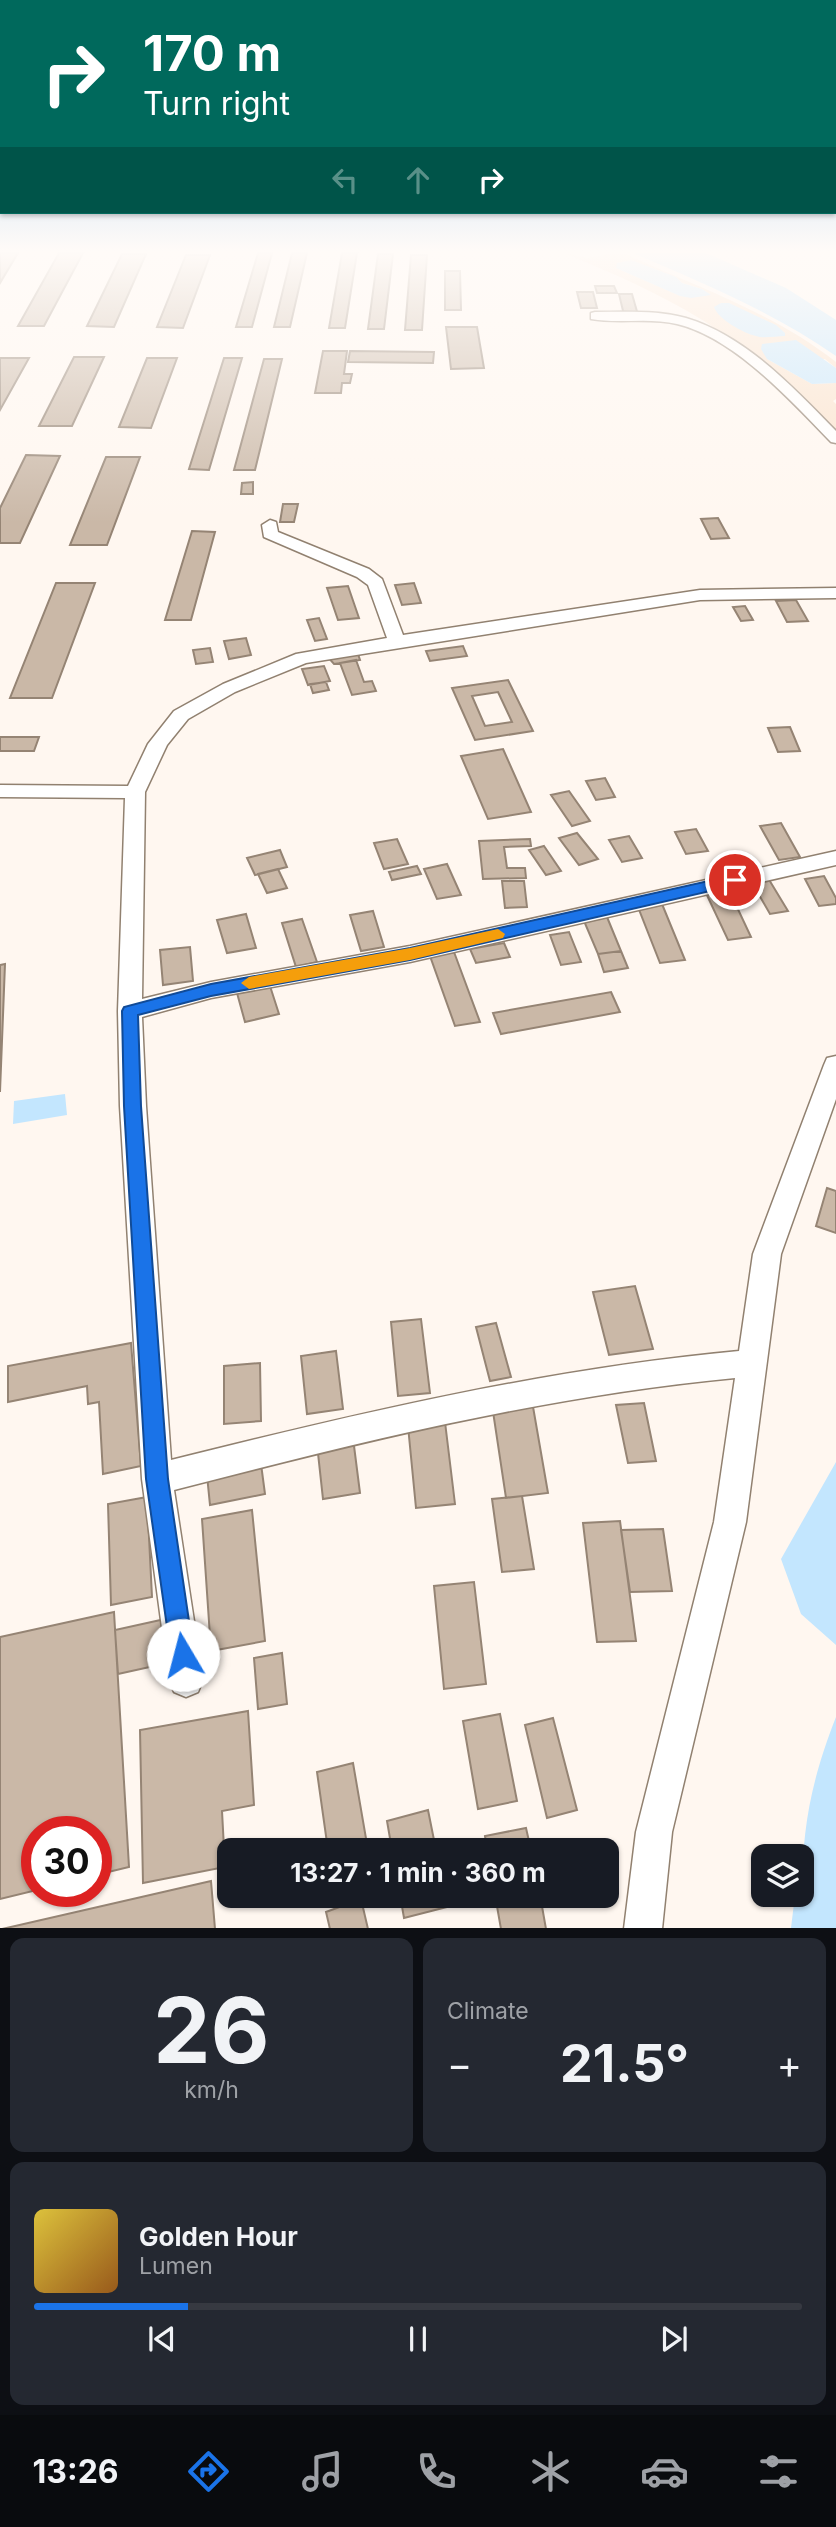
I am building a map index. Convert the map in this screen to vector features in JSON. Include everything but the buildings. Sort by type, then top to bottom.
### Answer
[{"type":"street","points":[[728,343],[770,377],[836,439]]},
{"type":"street","points":[[270,525],[270,534],[363,573],[376,583],[397,641]]},
{"type":"street","points":[[186,1680],[157,1479],[133,1106],[130,1011],[135,792],[158,744],[181,715],[229,688],[302,658],[700,594],[836,593]]},
{"type":"street","points":[[0,791],[135,792]]},
{"type":"street","points":[[130,1011],[211,990],[410,954],[836,858]]},
{"type":"street","points":[[643,1928],[654,1832],[730,1522],[766,1254],[836,1065]]},
{"type":"street","points":[[157,1479],[350,1430],[528,1392],[667,1371],[750,1363]]},
{"type":"shaded area","points":[[735,343],[809,343],[836,362],[836,368],[825,359],[767,359],[812,384],[836,383],[836,399],[833,401],[836,404],[836,432]]},
{"type":"water","points":[[800,343],[836,368],[836,383],[812,384],[767,359],[761,349],[762,344]]},
{"type":"water","points":[[816,343],[836,343],[836,356]]},
{"type":"water","points":[[65,1094],[67,1115],[13,1124],[14,1101]]},
{"type":"water","points":[[836,1462],[836,1645],[801,1614],[781,1559]]},
{"type":"water","points":[[836,1717],[836,1928],[791,1928],[794,1907],[814,1907],[814,1844],[804,1844],[820,1762]]},
{"type":"slow traffic","points":[[249,983],[410,954],[498,934]]},
{"type":"route","points":[[183,1655],[157,1479],[133,1106],[130,1011],[211,990],[410,954],[735,880]]}]
